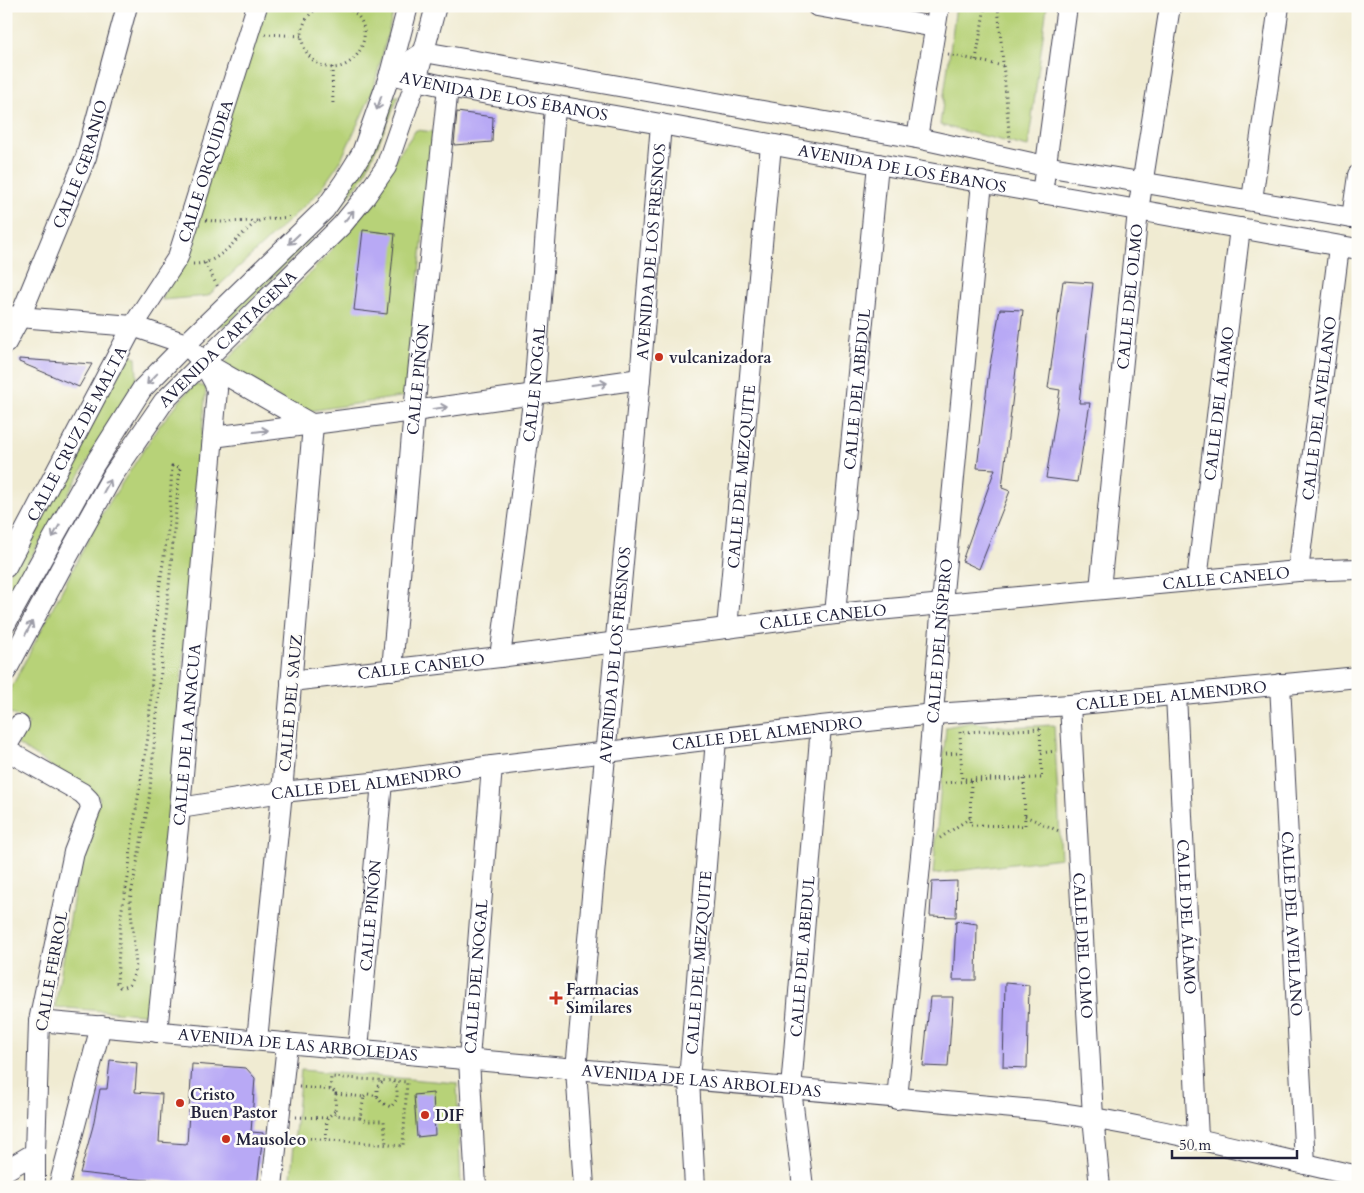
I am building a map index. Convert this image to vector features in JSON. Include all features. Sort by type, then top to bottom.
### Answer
[{"type":"street","name":"CALLE GERANIO","points":[[6,343],[13,316],[86,157],[127,6]]},
{"type":"street","name":"CALLE ORQUÍDEA","points":[[133,326],[178,257],[257,6]]},
{"type":"street","name":"AVENIDA CARTAGENA","points":[[6,623],[94,464],[142,389],[325,209],[362,154],[390,74],[408,6]]},
{"type":"street","name":"AVENIDA CARTAGENA","points":[[6,672],[113,475],[164,401],[342,226],[386,167],[416,81],[436,6]]},
{"type":"street","points":[[430,32],[446,6]]},
{"type":"street","points":[[820,6],[935,27]]},
{"type":"street","points":[[917,138],[939,6]]},
{"type":"street","points":[[1042,194],[1067,6]]},
{"type":"street","name":"CALLE DEL OLMO","points":[[1100,590],[1138,211],[1170,6]]},
{"type":"street","points":[[1252,200],[1279,6]]},
{"type":"street","name":"AVENIDA DE LOS ÉBANOS","points":[[390,74],[424,52],[917,138],[1045,166],[1355,219]]},
{"type":"street","name":"AVENIDA DE LOS ÉBANOS","points":[[390,74],[416,81],[556,107],[661,124],[1348,248]]},
{"type":"street","name":"CALLE PIÑÓN","points":[[392,670],[414,411],[448,87]]},
{"type":"street","name":"CALLE NOGAL","points":[[500,657],[534,394],[556,107]]},
{"type":"street","name":"AVENIDA DE LOS FRESNOS","points":[[584,1187],[576,1068],[640,379],[661,124]]},
{"type":"street","name":"CALLE DEL MEZQUITE","points":[[727,628],[771,144]]},
{"type":"street","name":"CALLE DEL ABEDUL","points":[[835,614],[878,164]]},
{"type":"street","points":[[1355,219],[1358,175]]},
{"type":"street","name":"CALLE DEL NÍSPERO","points":[[897,1099],[982,182]]},
{"type":"street","name":"CALLE DEL ÁLAMO","points":[[1197,580],[1240,228]]},
{"type":"street","name":"CALLE DEL AVELLANO","points":[[1298,571],[1348,248]]},
{"type":"street","points":[[13,316],[133,326],[186,344],[203,362],[312,425]]},
{"type":"street","name":"CALLE CRUZ DE MALTA","points":[[6,567],[133,326]]},
{"type":"street","name":"CALLE DE LA ANACUA","points":[[157,1032],[180,808],[213,437],[216,390],[214,382],[203,362]]},
{"type":"street","points":[[213,437],[640,379]]},
{"type":"street","name":"CALLE DEL SAUZ","points":[[256,1040],[282,792],[312,425]]},
{"type":"street","name":"CALLE CANELO","points":[[292,681],[615,643],[835,614],[1298,571],[1358,568]]},
{"type":"street","name":"CALLE DEL ALMENDRO","points":[[180,808],[282,792],[382,782],[492,766],[821,726],[934,714],[1070,705],[1358,677]]},
{"type":"street","name":"CALLE DEL AVELLANO","points":[[1280,684],[1305,1164]]},
{"type":"street","name":"CALLE DEL ÁLAMO","points":[[1176,695],[1198,1138]]},
{"type":"street","name":"CALLE DEL OLMO","points":[[1070,705],[1093,1117],[1100,1187]]},
{"type":"street","points":[[6,748],[19,725]]},
{"type":"street","name":"CALLE DEL ABEDUL","points":[[803,1187],[791,1089],[821,726]]},
{"type":"street","name":"CALLE DEL MEZQUITE","points":[[695,1187],[689,1080],[716,739]]},
{"type":"street","name":"CALLE FERROL","points":[[6,748],[82,793],[89,800],[91,808],[74,852],[39,1021],[34,1186]]},
{"type":"street","name":"CALLE DEL NOGAL","points":[[476,1187],[469,1060],[492,766]]},
{"type":"street","name":"CALLE PIÑÓN","points":[[358,1049],[382,782]]},
{"type":"street","name":"AVENIDA DE LAS ARBOLEDAS","points":[[39,1021],[1046,1111],[1093,1117],[1198,1138],[1358,1176]]},
{"type":"street","points":[[59,1186],[101,1026]]},
{"type":"street","points":[[272,1187],[287,1044]]},
{"type":"street","points":[[6,1170],[34,1153]]},
{"type":"street","points":[[34,1186],[64,1187]]},
{"type":"path","points":[[322,6],[310,14],[306,20],[302,36],[303,44],[311,58],[318,64],[332,67],[344,65],[352,61],[362,47],[364,39],[361,21],[356,14],[344,6]]},
{"type":"path","points":[[976,60],[985,6]]},
{"type":"path","points":[[998,6],[1010,143],[1019,145]]},
{"type":"path","points":[[263,34],[302,36]]},
{"type":"path","points":[[946,63],[949,44]]},
{"type":"path","points":[[948,54],[1004,66]]},
{"type":"path","points":[[332,67],[333,104]]},
{"type":"path","points":[[203,219],[220,222],[258,221],[297,216]]},
{"type":"path","points":[[184,263],[202,264],[220,255],[258,221]]},
{"type":"path","points":[[205,263],[219,290]]},
{"type":"path","points":[[172,466],[180,467],[150,790],[130,900],[136,965],[129,985],[124,988],[120,987],[117,983],[120,914],[128,878],[148,736],[157,604],[169,524],[172,466]]},
{"type":"path","points":[[1040,729],[1041,753],[1042,778],[962,779],[960,732],[1040,729]]},
{"type":"path","points":[[1041,753],[1060,750]]},
{"type":"path","points":[[940,754],[961,753]]},
{"type":"path","points":[[937,783],[971,781],[1024,780],[1025,826],[970,825],[971,781]]},
{"type":"path","points":[[1025,816],[1065,833]]},
{"type":"path","points":[[939,839],[971,818]]},
{"type":"path","points":[[289,1136],[403,1146],[407,1082],[331,1077],[330,1090]]},
{"type":"path","points":[[383,1080],[377,1087],[377,1096],[382,1103],[391,1107],[397,1099],[397,1087],[392,1081]]},
{"type":"path","points":[[294,1087],[333,1090],[336,1094],[364,1097],[368,1094],[377,1096]]},
{"type":"path","points":[[336,1094],[334,1115],[360,1118],[367,1121],[384,1121],[386,1144]]},
{"type":"path","points":[[360,1118],[364,1097]]},
{"type":"path","points":[[291,1116],[327,1118],[335,1111]]},
{"type":"path","points":[[326,1139],[327,1118]]},
{"type":"green space","points":[[263,6],[395,6],[373,91],[340,162],[319,192],[208,296],[162,300]]},
{"type":"green space","points":[[956,6],[1047,6],[1028,147],[940,125]]},
{"type":"green space","points":[[390,96],[399,96],[364,176],[339,209],[227,325],[214,326],[327,210]]},
{"type":"green space","points":[[416,130],[434,132],[406,396],[303,412],[223,365],[330,252]]},
{"type":"green space","points":[[131,354],[136,358],[137,378],[28,562],[6,603],[6,578],[111,383]]},
{"type":"green space","points":[[194,384],[206,387],[153,1015],[55,1007],[80,860],[100,798],[17,744],[29,723],[6,711],[6,698],[100,517],[159,426]]},
{"type":"green space","points":[[971,722],[1007,727],[1054,725],[1061,858],[933,874],[946,727]]},
{"type":"green space","points":[[301,1070],[457,1083],[461,1187],[290,1187]]},
{"type":"building","points":[[457,112],[493,117],[492,142],[454,145]]},
{"type":"building","points":[[363,230],[395,234],[387,314],[354,310]]},
{"type":"building","points":[[1063,281],[1093,283],[1079,403],[1090,403],[1077,482],[1046,478],[1060,390],[1048,388]]},
{"type":"building","points":[[1000,309],[1023,310],[1002,488],[1010,491],[979,569],[962,561],[995,469],[977,468],[989,370]]},
{"type":"building","points":[[19,359],[92,364],[79,387],[19,362]]},
{"type":"building","points":[[957,881],[956,917],[930,916],[932,882]]},
{"type":"building","points":[[956,921],[977,924],[976,980],[953,980]]},
{"type":"building","points":[[1005,983],[1029,985],[1027,1068],[1003,1067]]},
{"type":"building","points":[[930,997],[953,997],[948,1067],[923,1066]]},
{"type":"building","name":"Cristo Buen Pastor","points":[[110,1060],[137,1063],[135,1092],[162,1094],[159,1142],[187,1144],[192,1064],[246,1068],[255,1078],[251,1132],[263,1133],[257,1187],[134,1179],[80,1173],[93,1126],[100,1089],[107,1089]]},
{"type":"building","name":"DIF","points":[[433,1093],[435,1135],[417,1137],[414,1095]]},
{"type":"place","name":"vulcanizadora","points":[[659,357]]},
{"type":"place","name":"Farmacias Similares","points":[[556,998]]},
{"type":"place","name":"Cristo Buen Pastor","points":[[180,1103]]},
{"type":"place","name":"DIF","points":[[425,1115]]},
{"type":"place","name":"Mausoleo","points":[[226,1139]]}]
